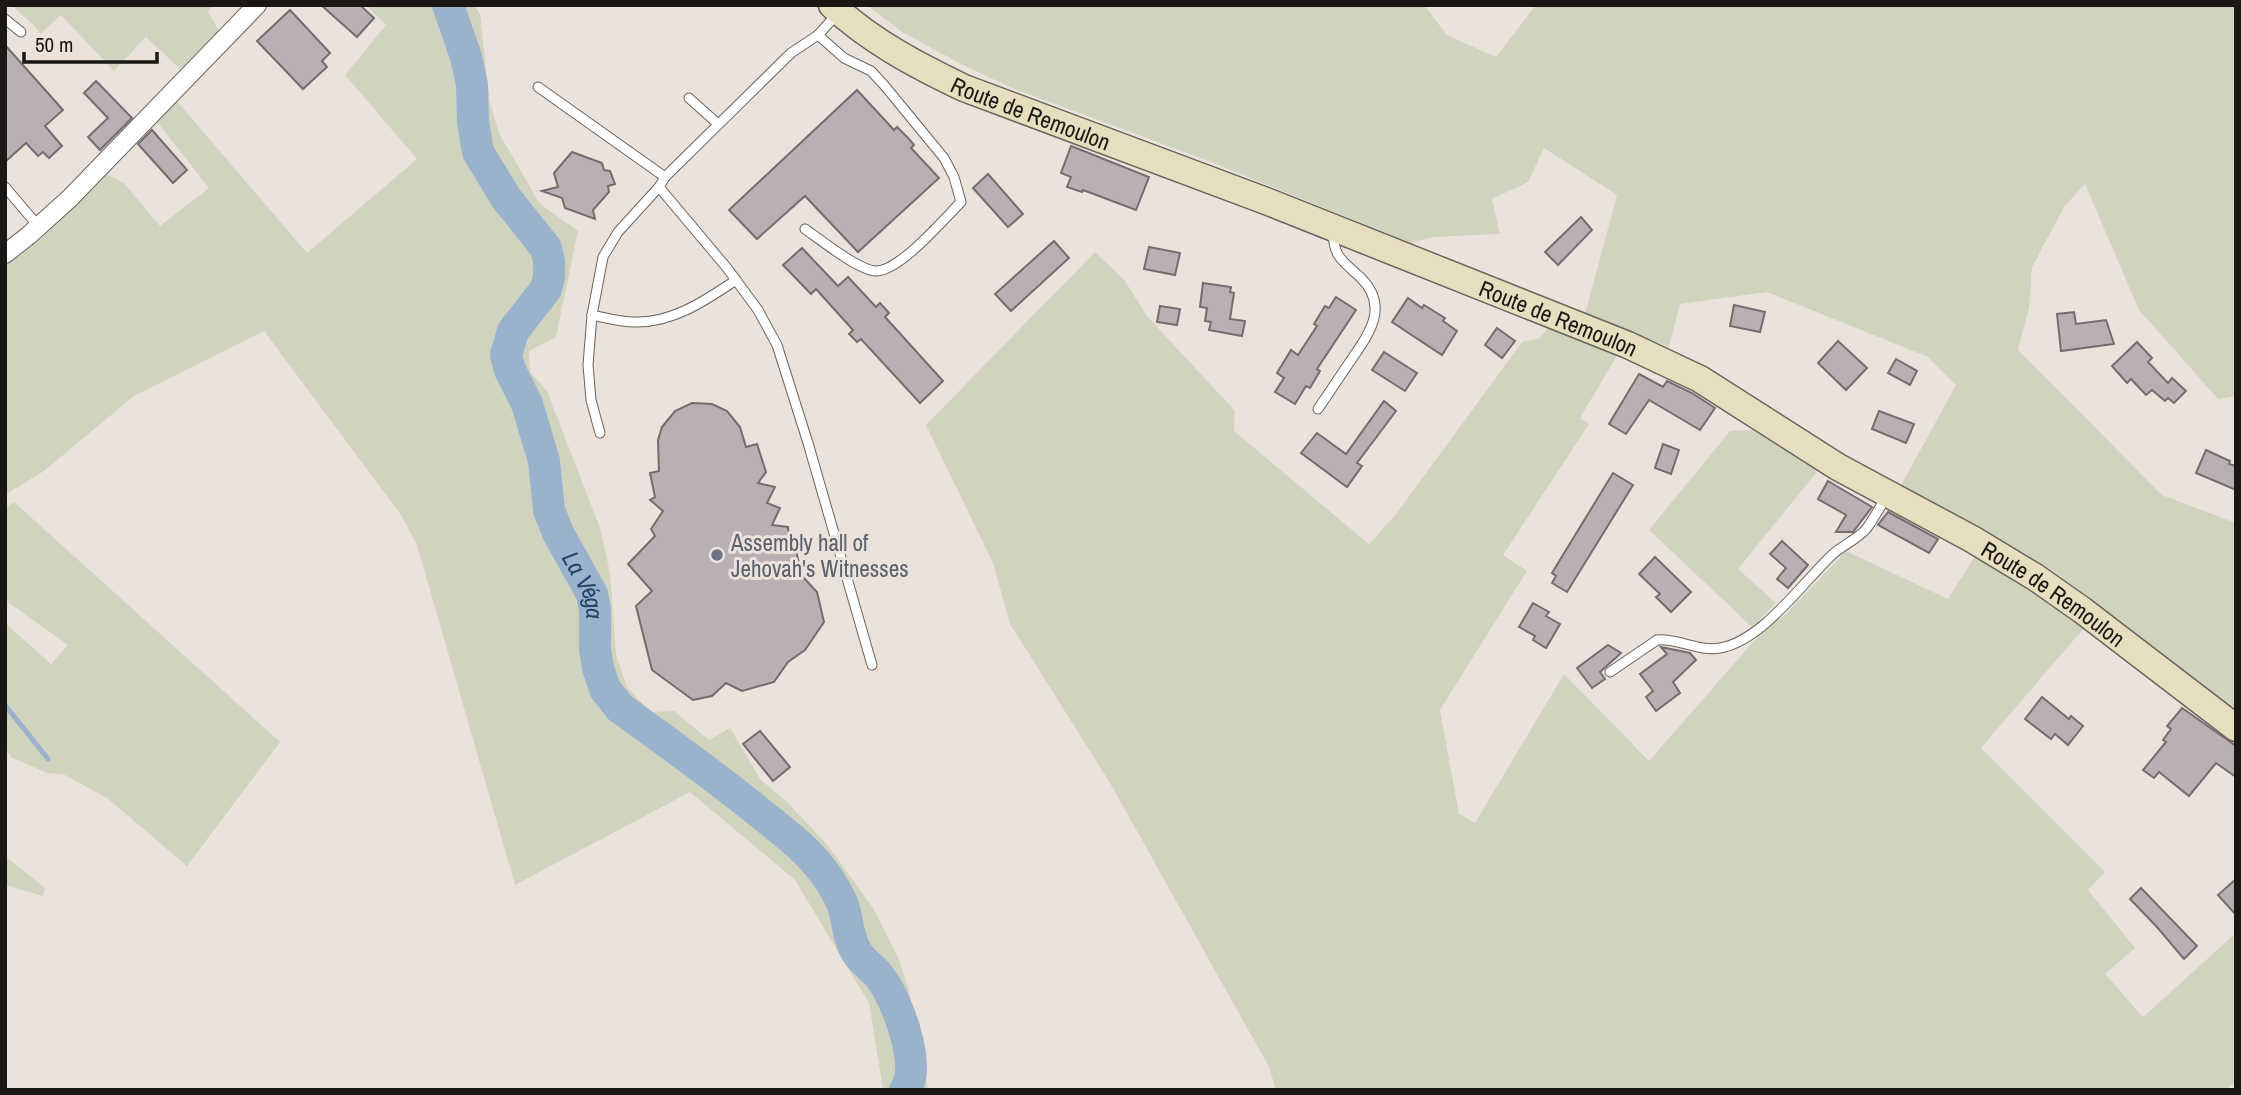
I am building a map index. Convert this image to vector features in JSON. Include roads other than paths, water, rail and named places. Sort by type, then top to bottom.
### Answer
[{"type":"main road","name":"Route de Remoulon","points":[[835,9],[858,28],[916,65],[964,88],[1333,227],[1673,365],[1700,379],[1828,461],[1972,539],[2035,577],[2236,728]]},
{"type":"street","points":[[5,254],[70,198],[257,5]]},
{"type":"lane","points":[[600,433],[589,384],[592,315],[603,257],[618,232],[665,177],[791,53],[818,35],[835,9]]},
{"type":"lane","points":[[5,19],[21,32]]},
{"type":"lane","points":[[805,229],[848,259],[876,271],[890,267],[918,246],[961,202],[954,177],[944,158],[884,85],[871,71],[844,58],[818,35]]},
{"type":"lane","points":[[538,87],[665,177]]},
{"type":"lane","points":[[689,98],[719,124]]},
{"type":"lane","points":[[5,187],[39,227]]},
{"type":"lane","points":[[659,187],[736,280],[758,310],[777,345],[787,371],[872,665]]},
{"type":"lane","points":[[1318,409],[1372,329],[1376,311],[1368,285],[1338,256],[1334,248],[1333,227]]},
{"type":"lane","points":[[592,315],[623,322],[656,320],[682,312],[736,280]]},
{"type":"lane","points":[[1609,672],[1657,640],[1665,639],[1710,649],[1738,643],[1761,628],[1815,570],[1843,545],[1866,530],[1888,495]]},
{"type":"waterway","name":"La Véga","points":[[448,5],[466,57],[472,85],[473,122],[478,152],[506,198],[546,248],[549,261],[546,289],[513,331],[506,355],[510,370],[527,404],[544,461],[549,510],[558,533],[592,594],[595,610],[595,649],[605,689],[620,708],[787,834],[826,875],[842,903],[854,948],[886,986],[899,1015],[911,1065],[910,1079],[905,1090]]},
{"type":"waterway","points":[[5,705],[48,759]]},
{"type":"place","name":"Assembly hall of Jehovah's Witnesses","points":[[717,555]]}]
